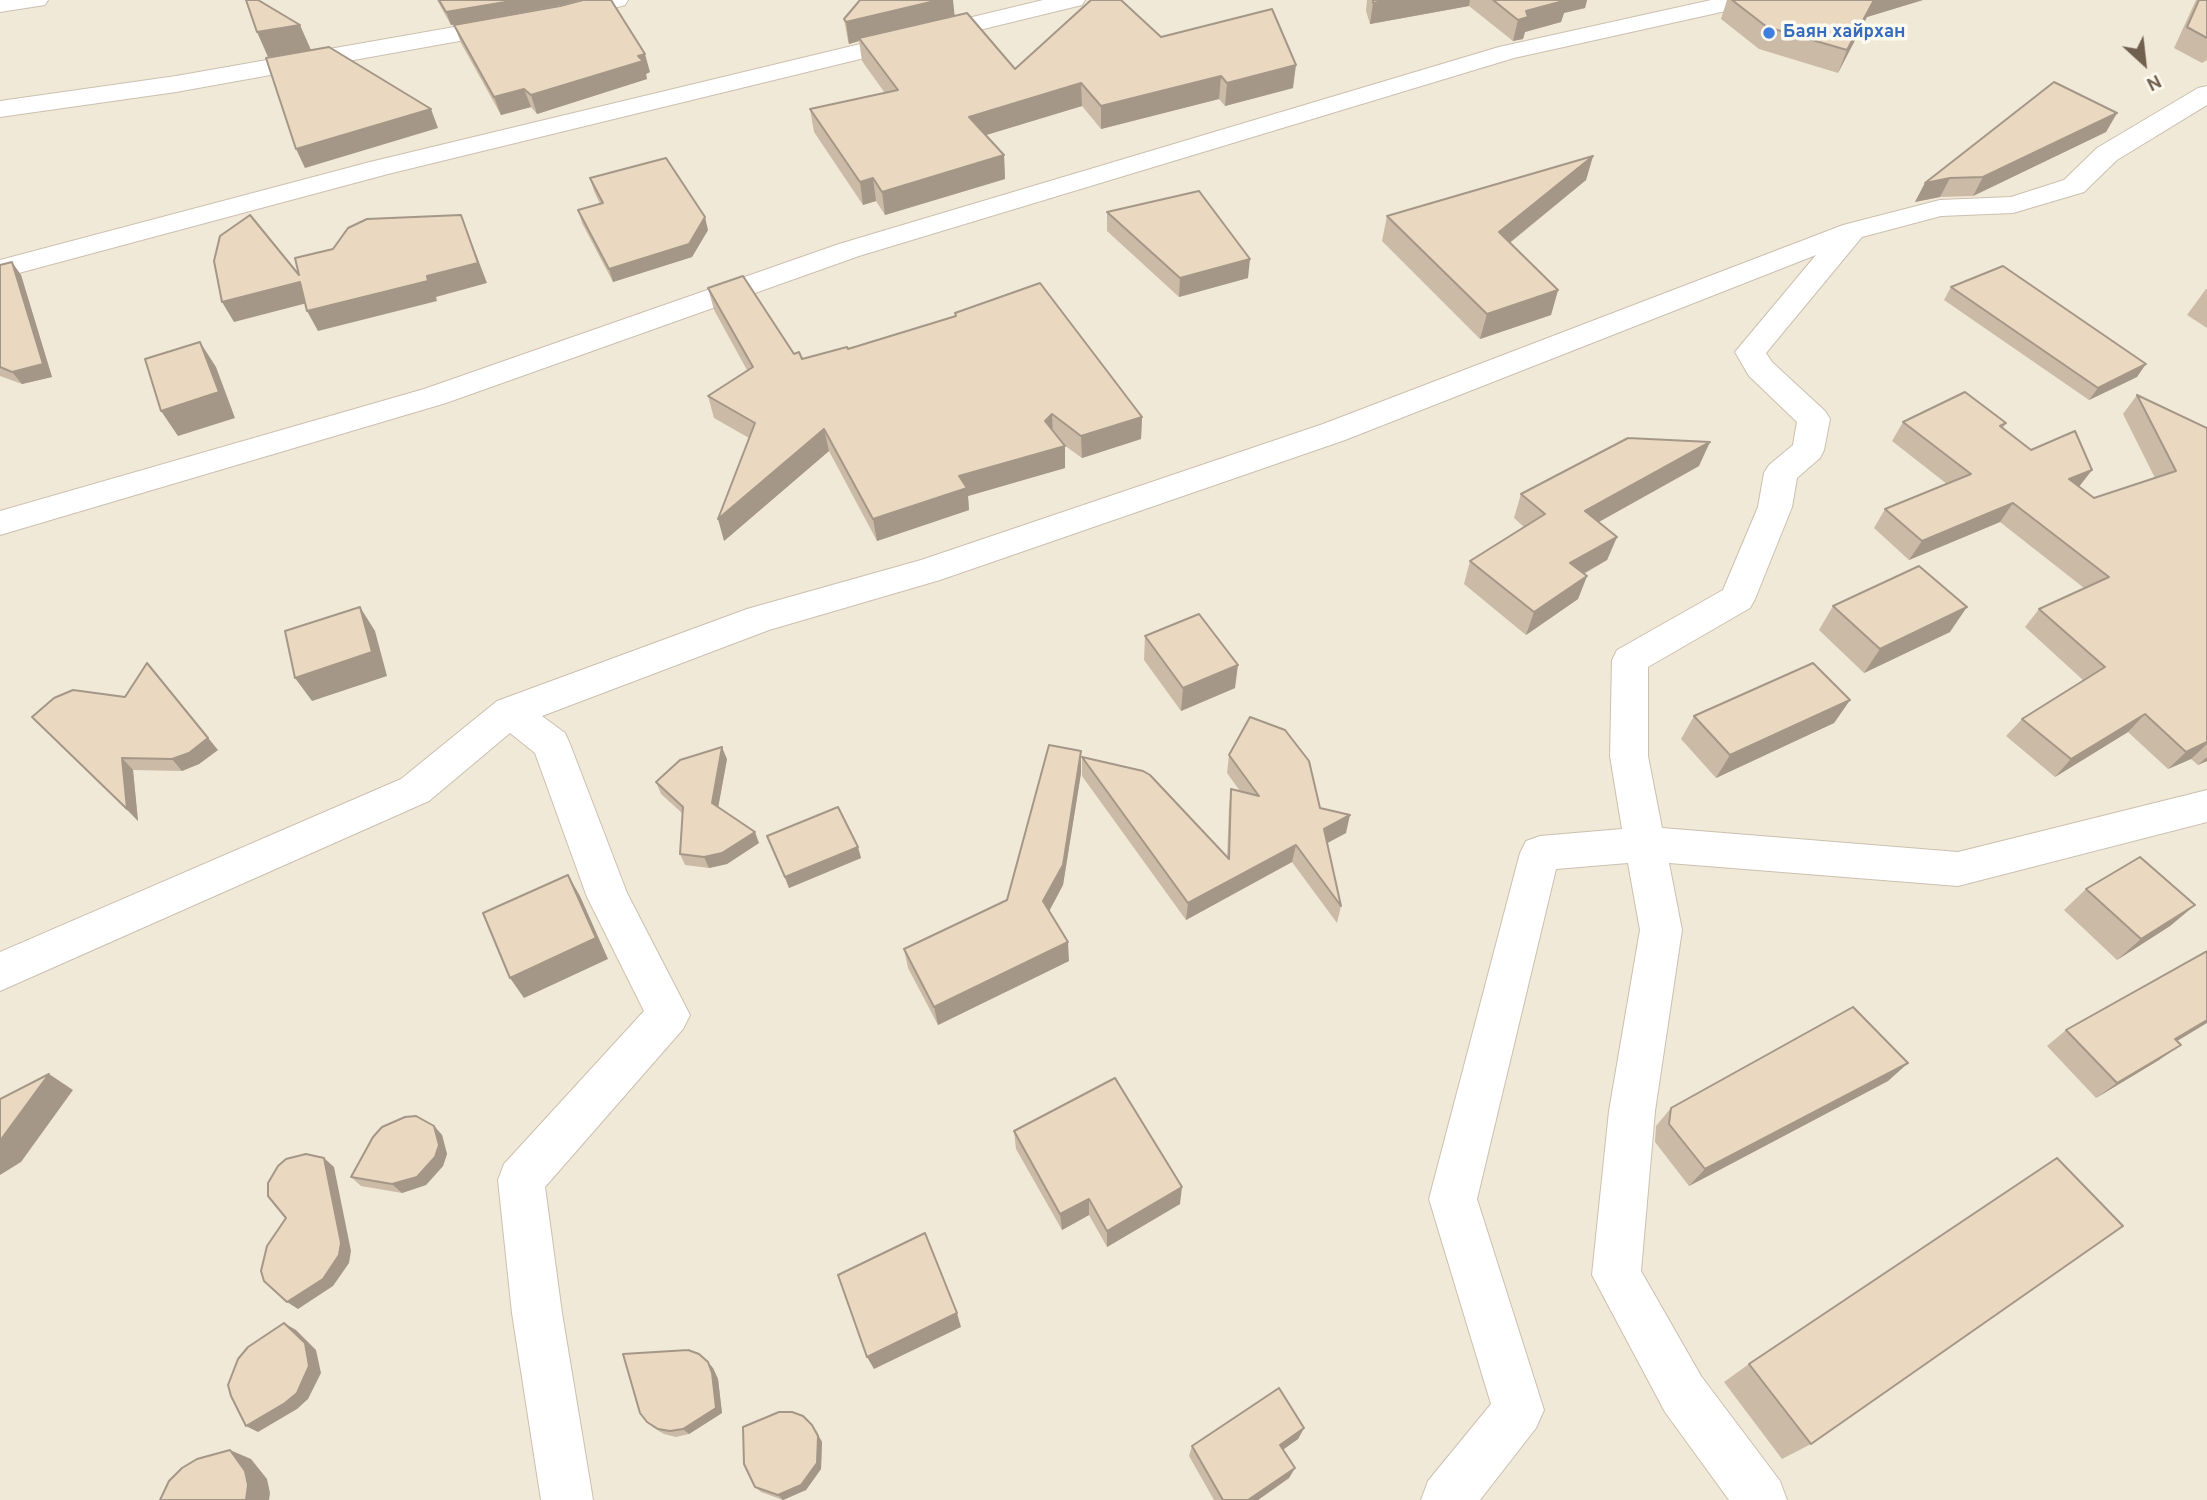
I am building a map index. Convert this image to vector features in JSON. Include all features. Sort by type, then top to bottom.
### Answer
[{"type":"street","points":[[0,5],[36,0]]},
{"type":"street","points":[[0,109],[176,84],[565,15],[616,0]]},
{"type":"street","points":[[0,270],[380,167],[1073,0]]},
{"type":"street","points":[[0,523],[435,396],[849,250],[1508,52],[1744,0]]},
{"type":"street","points":[[0,972],[415,790],[510,712],[760,619],[928,571],[1334,432],[1853,231],[1940,208],[2013,205],[2074,186],[2107,154],[2207,94]]},
{"type":"street","points":[[1760,1500],[1683,1394],[1616,1275],[1632,1111],[1661,930],[1629,756],[1630,660],[1737,599],[1775,507],[1781,473],[1808,450],[1814,419],[1760,369],[1750,352],[1853,231]]},
{"type":"street","points":[[510,712],[551,744],[608,897],[668,1015],[521,1180],[537,1313],[567,1500]]},
{"type":"street","points":[[1447,1500],[1518,1410],[1453,1199],[1540,853],[1647,844],[1958,869],[2207,806]]},
{"type":"shaded area","points":[[0,0],[2207,0],[2207,1500],[0,1500]]},
{"type":"building","points":[[246,0],[258,0],[300,25],[257,32]]},
{"type":"building","points":[[439,0],[517,0],[446,12]]},
{"type":"building","points":[[583,0],[611,0],[645,54],[638,56],[643,61],[531,95],[524,89],[494,97],[454,25]]},
{"type":"building","points":[[860,0],[939,0],[846,22],[844,19]]},
{"type":"building","points":[[1091,0],[1121,0],[1161,37],[1272,9],[1296,65],[1227,83],[1221,76],[1101,106],[1081,83],[969,117],[1004,155],[882,192],[873,178],[860,182],[810,109],[898,90],[859,38],[967,13],[1015,69]]},
{"type":"building","points":[[1493,0],[1567,0],[1526,11],[1528,17],[1518,20]]},
{"type":"building","points":[[1732,0],[1874,0],[1847,50],[1767,27]]},
{"type":"building","points":[[2199,0],[2207,0],[2207,38],[2187,27]]},
{"type":"building","points":[[329,47],[431,109],[296,149],[266,58]]},
{"type":"building","points":[[2054,82],[2117,113],[1983,177],[1950,178],[1925,183]]},
{"type":"building","points":[[1593,156],[1499,232],[1558,290],[1487,314],[1387,216]]},
{"type":"building","points":[[666,158],[705,217],[689,244],[609,269],[578,210],[603,203],[590,178]]},
{"type":"building","points":[[1199,191],[1250,259],[1180,278],[1107,212]]},
{"type":"building","points":[[250,215],[299,275],[295,258],[333,249],[348,228],[367,219],[461,215],[478,263],[427,276],[428,281],[307,311],[300,282],[222,302],[214,261],[220,236]]},
{"type":"building","points":[[12,262],[43,364],[12,372],[0,367],[0,265]]},
{"type":"building","points":[[2003,266],[2146,364],[2098,388],[1951,287]]},
{"type":"building","points":[[743,276],[794,354],[799,352],[802,359],[847,347],[848,349],[956,316],[955,313],[1040,283],[1142,417],[1081,436],[1052,414],[1045,421],[1065,446],[959,476],[967,488],[873,519],[824,429],[718,519],[755,423],[708,396],[753,367],[708,288]]},
{"type":"building","points":[[200,342],[219,392],[161,411],[145,359]]},
{"type":"building","points":[[1965,392],[2006,423],[2000,426],[2031,450],[2075,431],[2092,470],[2069,479],[2094,498],[2176,471],[2137,395],[2207,428],[2207,742],[2186,752],[2145,714],[2071,759],[2022,719],[2105,667],[2039,609],[2109,577],[2013,503],[1922,541],[1885,509],[1971,474],[1903,422]]},
{"type":"building","points":[[1628,438],[1710,442],[1585,511],[1617,537],[1570,563],[1587,576],[1534,612],[1470,561],[1545,514],[1521,494]]},
{"type":"building","points":[[1919,566],[1967,607],[1880,649],[1833,606]]},
{"type":"building","points":[[360,607],[372,652],[295,678],[285,631]]},
{"type":"building","points":[[1199,614],[1238,665],[1183,688],[1145,636]]},
{"type":"building","points":[[147,663],[208,738],[189,753],[172,759],[122,758],[127,809],[32,717],[54,698],[73,690],[125,697]]},
{"type":"building","points":[[1813,663],[1850,700],[1730,755],[1694,716]]},
{"type":"building","points":[[1250,717],[1285,730],[1309,761],[1320,808],[1350,815],[1324,829],[1341,906],[1296,845],[1188,903],[1082,757],[1150,775],[1229,859],[1231,789],[1259,796],[1229,755]]},
{"type":"building","points":[[1049,745],[1081,751],[1063,865],[1043,901],[1068,942],[934,1007],[904,949],[1007,900]]},
{"type":"building","points":[[722,747],[712,803],[755,832],[722,853],[704,857],[680,854],[683,807],[656,782],[680,760]]},
{"type":"building","points":[[838,807],[858,847],[785,877],[767,836]]},
{"type":"building","points":[[2140,857],[2195,905],[2141,939],[2086,889]]},
{"type":"building","points":[[568,875],[596,938],[510,978],[483,913]]},
{"type":"building","points":[[2207,951],[2207,1020],[2175,1039],[2181,1045],[2117,1083],[2066,1030]]},
{"type":"building","points":[[1853,1007],[1908,1063],[1705,1169],[1669,1124],[1671,1108]]},
{"type":"building","points":[[49,1074],[0,1141],[0,1099]]},
{"type":"building","points":[[1115,1078],[1182,1187],[1107,1231],[1089,1199],[1060,1214],[1014,1131]]},
{"type":"building","points":[[416,1116],[434,1126],[439,1145],[435,1157],[417,1177],[392,1184],[351,1177],[373,1137],[382,1127],[405,1117]]},
{"type":"building","points":[[306,1154],[324,1158],[341,1243],[339,1255],[323,1279],[287,1302],[264,1281],[261,1271],[267,1246],[286,1218],[268,1196],[268,1183],[278,1166],[286,1159]]},
{"type":"building","points":[[2057,1158],[2123,1226],[1811,1444],[1749,1364]]},
{"type":"building","points":[[925,1233],[957,1313],[867,1357],[838,1275]]},
{"type":"building","points":[[284,1323],[305,1343],[309,1366],[297,1393],[246,1426],[228,1385],[238,1359],[248,1347]]},
{"type":"building","points":[[688,1350],[699,1354],[708,1362],[716,1408],[683,1429],[658,1429],[640,1413],[623,1354]]},
{"type":"building","points":[[1279,1388],[1304,1428],[1280,1445],[1295,1468],[1248,1500],[1223,1500],[1192,1446]]},
{"type":"building","points":[[779,1412],[792,1412],[803,1416],[818,1436],[817,1463],[801,1485],[778,1495],[755,1487],[744,1464],[743,1427]]},
{"type":"building","points":[[230,1450],[245,1471],[248,1485],[246,1500],[160,1500],[169,1481],[182,1468],[197,1459]]},
{"type":"place","name":"Баян хайрхан","points":[[1769,33]]}]
